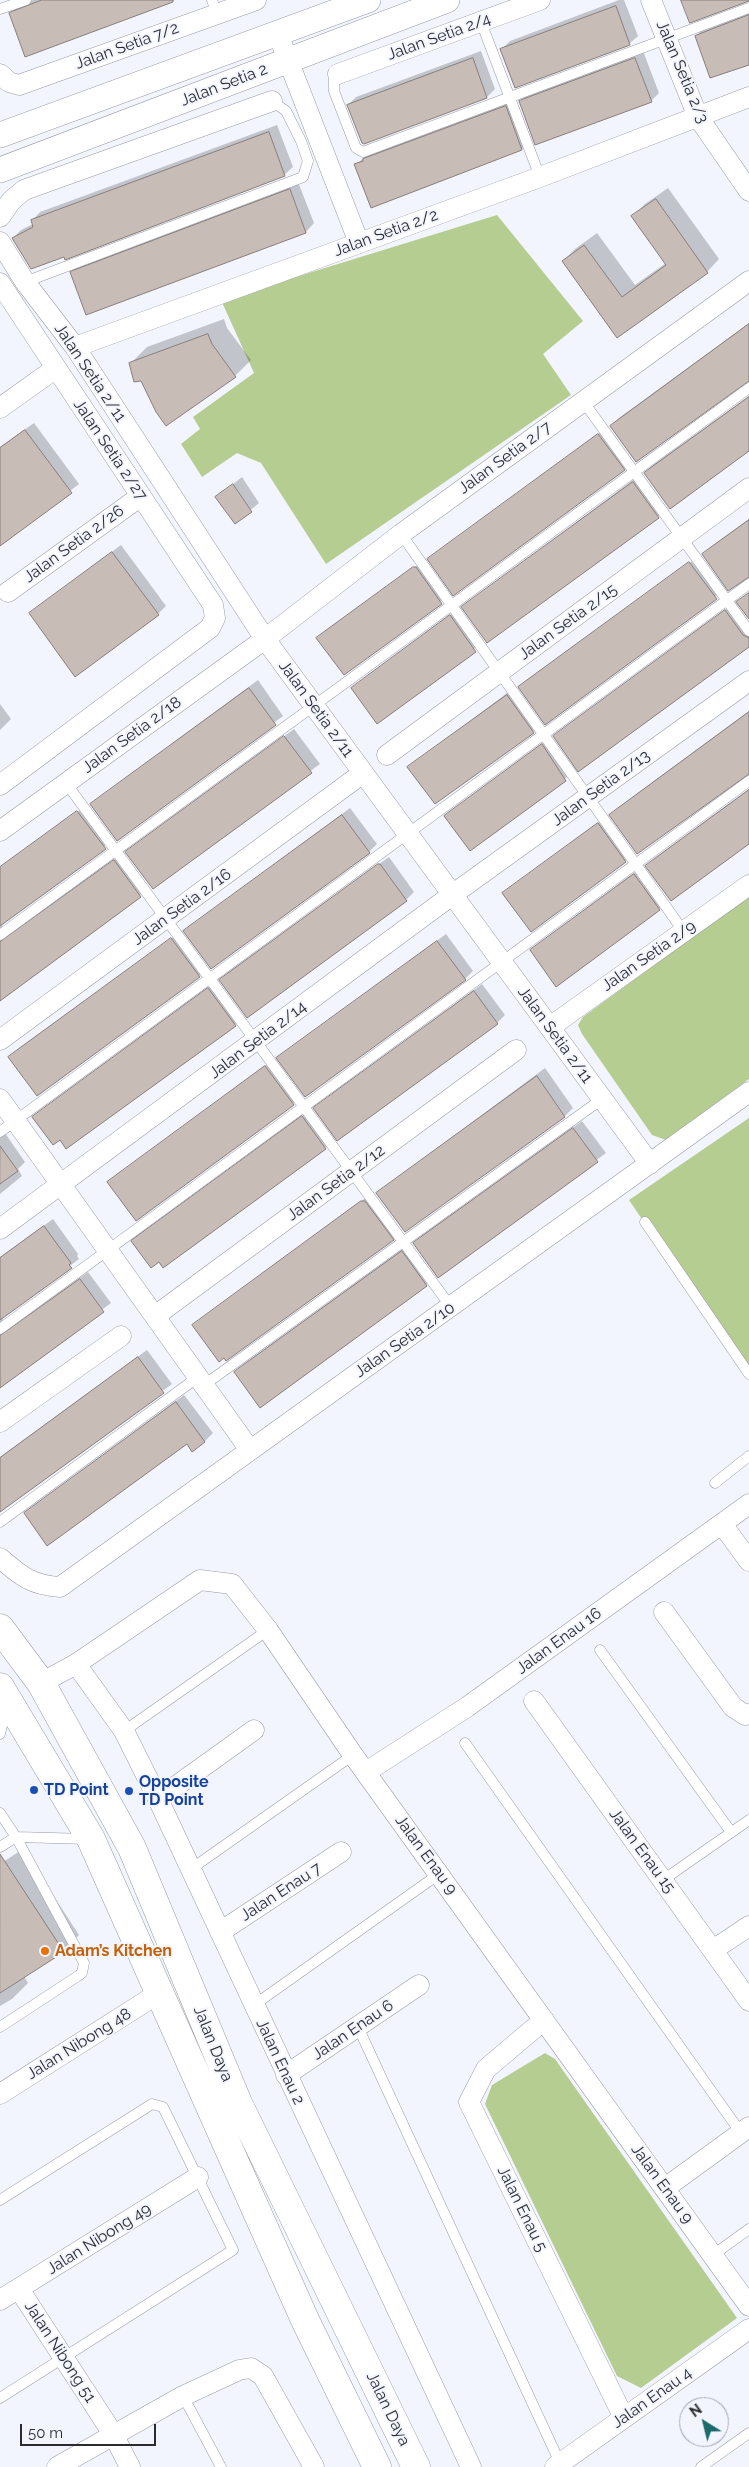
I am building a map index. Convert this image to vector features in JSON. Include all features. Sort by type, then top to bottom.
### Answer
[{"type":"main road","name":"Jalan Daya","points":[[0,1628],[41,1683],[132,1848],[238,2103],[416,2467]]},
{"type":"main road","name":"Jalan Daya","points":[[4,1693],[91,1839],[305,2320],[377,2467]]},
{"type":"street","name":"Jalan Setia 7/2","points":[[0,74],[9,82],[19,85],[214,7],[256,0]]},
{"type":"street","name":"Jalan Setia 2","points":[[0,135],[368,0]]},
{"type":"street","name":"Jalan Setia 2","points":[[0,170],[447,0]]},
{"type":"street","name":"Jalan Setia 2/4","points":[[338,74],[540,0]]},
{"type":"street","name":"Jalan Setia 2/3","points":[[651,0],[698,117],[746,181]]},
{"type":"street","points":[[278,34],[359,243]]},
{"type":"street","name":"Jalan Setia 2/2","points":[[75,347],[749,97]]},
{"type":"street","points":[[0,216],[11,201],[24,190],[272,102]]},
{"type":"street","name":"Jalan Setia 2/11","points":[[0,242],[25,282],[75,347],[264,639],[650,1164]]},
{"type":"street","name":"Jalan Setia 2/7","points":[[264,639],[401,534],[749,281]]},
{"type":"street","name":"Jalan Setia 2/27","points":[[0,284],[213,605],[215,618],[210,628],[0,785]]},
{"type":"street","points":[[0,408],[56,368]]},
{"type":"street","name":"Jalan Setia 2/15","points":[[387,755],[749,488]]},
{"type":"street","name":"Jalan Setia 2/26","points":[[8,592],[141,496]]},
{"type":"street","name":"Jalan Setia 2/18","points":[[0,831],[264,639]]},
{"type":"street","name":"Jalan Setia 2/13","points":[[452,895],[749,681]]},
{"type":"street","name":"Jalan Setia 2/16","points":[[0,1040],[363,773]]},
{"type":"street","name":"Jalan Setia 2/9","points":[[550,1027],[749,885]]},
{"type":"street","name":"Jalan Setia 2/14","points":[[0,1229],[256,1042],[452,895]]},
{"type":"street","name":"Jalan Setia 2/12","points":[[155,1316],[516,1050]]},
{"type":"street","name":"Jalan Setia 2/10","points":[[0,1558],[24,1578],[40,1586],[60,1587],[749,1092]]},
{"type":"street","points":[[0,1098],[250,1450]]},
{"type":"street","points":[[0,1422],[121,1336]]},
{"type":"street","name":"Jalan Enau 16","points":[[366,1772],[467,1706],[749,1504]]},
{"type":"street","points":[[722,1524],[749,1561]]},
{"type":"street","name":"Jalan Enau 9","points":[[41,1683],[76,1664],[200,1580],[232,1584],[268,1630],[366,1772],[749,2306]]},
{"type":"street","points":[[664,1612],[733,1707],[745,1715],[749,1714]]},
{"type":"street","name":"Jalan Enau 2","points":[[76,1664],[124,1731],[158,1798],[471,2467]]},
{"type":"street","name":"Jalan Enau 15","points":[[534,1701],[749,2001]]},
{"type":"street","points":[[158,1798],[254,1730]]},
{"type":"street","name":"Jalan Enau 7","points":[[220,1932],[341,1852]]},
{"type":"street","points":[[713,1950],[749,1926]]},
{"type":"street","name":"Jalan Enau 6","points":[[286,2075],[419,1985]]},
{"type":"street","name":"Jalan Nibong 48","points":[[0,2094],[159,1993]]},
{"type":"street","name":"Jalan Enau 5","points":[[544,2020],[486,2069],[470,2102],[624,2418]]},
{"type":"street","points":[[665,2188],[745,2130]]},
{"type":"street","name":"Jalan Nibong 49","points":[[0,2300],[198,2176]]},
{"type":"street","name":"Jalan Nibong 51","points":[[19,2289],[113,2434],[130,2467]]},
{"type":"street","name":"Jalan Enau 4","points":[[558,2465],[749,2329]]},
{"type":"street","points":[[57,2467],[183,2396],[239,2370],[251,2368],[264,2376],[314,2467]]},
{"type":"lane","points":[[0,9],[26,0]]},
{"type":"lane","points":[[338,74],[334,78],[334,91],[356,148],[363,152],[749,8]]},
{"type":"lane","points":[[481,22],[540,176]]},
{"type":"lane","points":[[25,282],[303,176],[308,161],[301,141],[286,111],[272,102]]},
{"type":"lane","points":[[0,935],[749,388]]},
{"type":"lane","points":[[583,402],[749,631]]},
{"type":"lane","points":[[401,534],[684,932]]},
{"type":"lane","points":[[0,1132],[749,584]]},
{"type":"lane","points":[[0,1329],[749,781]]},
{"type":"lane","points":[[66,783],[451,1307]]},
{"type":"lane","points":[[0,1522],[201,1381],[404,1243],[602,1099]]},
{"type":"lane","points":[[645,1222],[749,1374]]},
{"type":"lane","points":[[715,1483],[749,1456]]},
{"type":"lane","points":[[124,1731],[268,1630]]},
{"type":"lane","points":[[600,1650],[731,1832]]},
{"type":"lane","points":[[0,1734],[4,1693]]},
{"type":"lane","points":[[466,1743],[745,2130]]},
{"type":"lane","points":[[191,1869],[354,1755]]},
{"type":"lane","points":[[0,1813],[16,1837],[82,1958],[84,1968],[78,1976],[0,2026]]},
{"type":"lane","points":[[663,1880],[749,1820]]},
{"type":"lane","points":[[0,1847],[16,1837],[91,1839]]},
{"type":"lane","points":[[254,2005],[439,1874]]},
{"type":"lane","points":[[358,2027],[558,2465]]},
{"type":"lane","points":[[0,2200],[152,2104],[163,2107],[233,2250],[65,2359],[0,2398]]},
{"type":"lane","points":[[712,2255],[749,2229]]},
{"type":"lane","points":[[183,2396],[221,2467]]},
{"type":"lane","points":[[701,2467],[749,2433]]},
{"type":"green space","points":[[497,215],[583,321],[543,354],[571,395],[326,564],[261,463],[237,453],[202,477],[181,444],[200,429],[193,417],[254,373],[221,300]]},
{"type":"green space","points":[[749,896],[749,1079],[666,1140],[652,1135],[582,1034],[578,1025],[583,1017]]},
{"type":"green space","points":[[749,1118],[749,1377],[629,1200]]},
{"type":"green space","points":[[545,2053],[555,2059],[737,2318],[641,2388],[617,2376],[485,2104],[492,2085]]},
{"type":"building","points":[[42,0],[173,0],[173,2],[25,57],[9,13]]},
{"type":"building","points":[[681,0],[749,0],[749,1],[690,23]]},
{"type":"building","points":[[616,6],[630,45],[515,88],[500,49]]},
{"type":"building","points":[[749,15],[749,65],[710,78],[695,36]]},
{"type":"building","points":[[473,58],[487,98],[364,144],[362,143],[347,105]]},
{"type":"building","points":[[635,58],[652,102],[535,145],[519,101]]},
{"type":"building","points":[[506,106],[522,150],[371,208],[354,164]]},
{"type":"building","points":[[269,132],[285,176],[65,260],[64,257],[31,269],[12,238],[33,227],[31,220]]},
{"type":"building","points":[[290,189],[306,233],[86,315],[70,272]]},
{"type":"building","points":[[656,199],[708,273],[617,338],[562,261],[584,245],[622,297],[666,265],[631,216]]},
{"type":"building","points":[[749,324],[749,381],[636,462],[610,426]]},
{"type":"building","points":[[208,334],[212,344],[236,377],[166,426],[156,412],[141,381],[134,382],[129,363]]},
{"type":"building","points":[[749,397],[749,451],[670,509],[644,473]]},
{"type":"building","points":[[25,430],[72,493],[0,546],[0,448]]},
{"type":"building","points":[[598,434],[625,470],[453,596],[427,559]]},
{"type":"building","points":[[633,482],[659,518],[487,643],[461,607]]},
{"type":"building","points":[[233,484],[252,512],[235,524],[215,497]]},
{"type":"building","points":[[749,520],[749,577],[728,591],[702,554]]},
{"type":"building","points":[[112,552],[159,615],[75,677],[29,613]]},
{"type":"building","points":[[689,562],[717,599],[545,725],[518,687]]},
{"type":"building","points":[[413,567],[416,567],[442,604],[344,675],[316,638]]},
{"type":"building","points":[[749,593],[749,619],[736,602]]},
{"type":"building","points":[[725,610],[743,635],[749,638],[749,647],[578,772],[553,736]]},
{"type":"building","points":[[450,615],[476,652],[377,724],[351,688]]},
{"type":"building","points":[[249,688],[276,725],[117,841],[90,804]]},
{"type":"building","points":[[507,695],[534,733],[435,804],[407,767]]},
{"type":"building","points":[[749,712],[749,774],[637,854],[609,815]]},
{"type":"building","points":[[284,736],[312,773],[153,889],[125,852]]},
{"type":"building","points":[[542,744],[566,781],[470,851],[444,816]]},
{"type":"building","points":[[749,790],[749,844],[671,901],[645,866]]},
{"type":"building","points":[[77,811],[106,849],[0,926],[0,867]]},
{"type":"building","points":[[342,815],[370,853],[211,969],[183,931]]},
{"type":"building","points":[[598,823],[626,862],[531,932],[502,893]]},
{"type":"building","points":[[114,860],[141,897],[0,1001],[0,942]]},
{"type":"building","points":[[380,864],[407,901],[247,1018],[219,980]]},
{"type":"building","points":[[634,874],[660,910],[556,987],[530,950]]},
{"type":"building","points":[[171,938],[200,977],[37,1096],[8,1057]]},
{"type":"building","points":[[437,941],[466,980],[305,1097],[276,1058]]},
{"type":"building","points":[[208,988],[236,1026],[66,1149],[60,1140],[53,1145],[32,1117]]},
{"type":"building","points":[[474,991],[498,1024],[337,1141],[313,1108]]},
{"type":"building","points":[[265,1066],[294,1105],[136,1221],[107,1182]]},
{"type":"building","points":[[537,1076],[565,1117],[405,1232],[376,1193]]},
{"type":"building","points":[[302,1116],[326,1149],[163,1268],[159,1262],[151,1268],[131,1241]]},
{"type":"building","points":[[573,1128],[598,1162],[438,1278],[413,1243]]},
{"type":"building","points":[[0,1146],[18,1171],[0,1184]]},
{"type":"building","points":[[361,1201],[365,1201],[394,1240],[226,1361],[224,1358],[219,1362],[192,1325]]},
{"type":"building","points":[[44,1226],[71,1263],[69,1265],[72,1268],[0,1320],[0,1258]]},
{"type":"building","points":[[402,1251],[427,1286],[260,1408],[234,1372]]},
{"type":"building","points":[[80,1279],[104,1312],[0,1388],[0,1336]]},
{"type":"building","points":[[138,1357],[164,1393],[0,1512],[0,1458]]},
{"type":"building","points":[[176,1402],[205,1442],[192,1452],[187,1444],[47,1546],[24,1513]]},
{"type":"building","points":[[0,1854],[64,1952],[0,1993]]},
{"type":"place","name":"TD Point","points":[[34,1790]]},
{"type":"place","name":"Opposite TD Point","points":[[129,1791]]},
{"type":"place","name":"Adam’s Kitchen","points":[[45,1951]]}]
